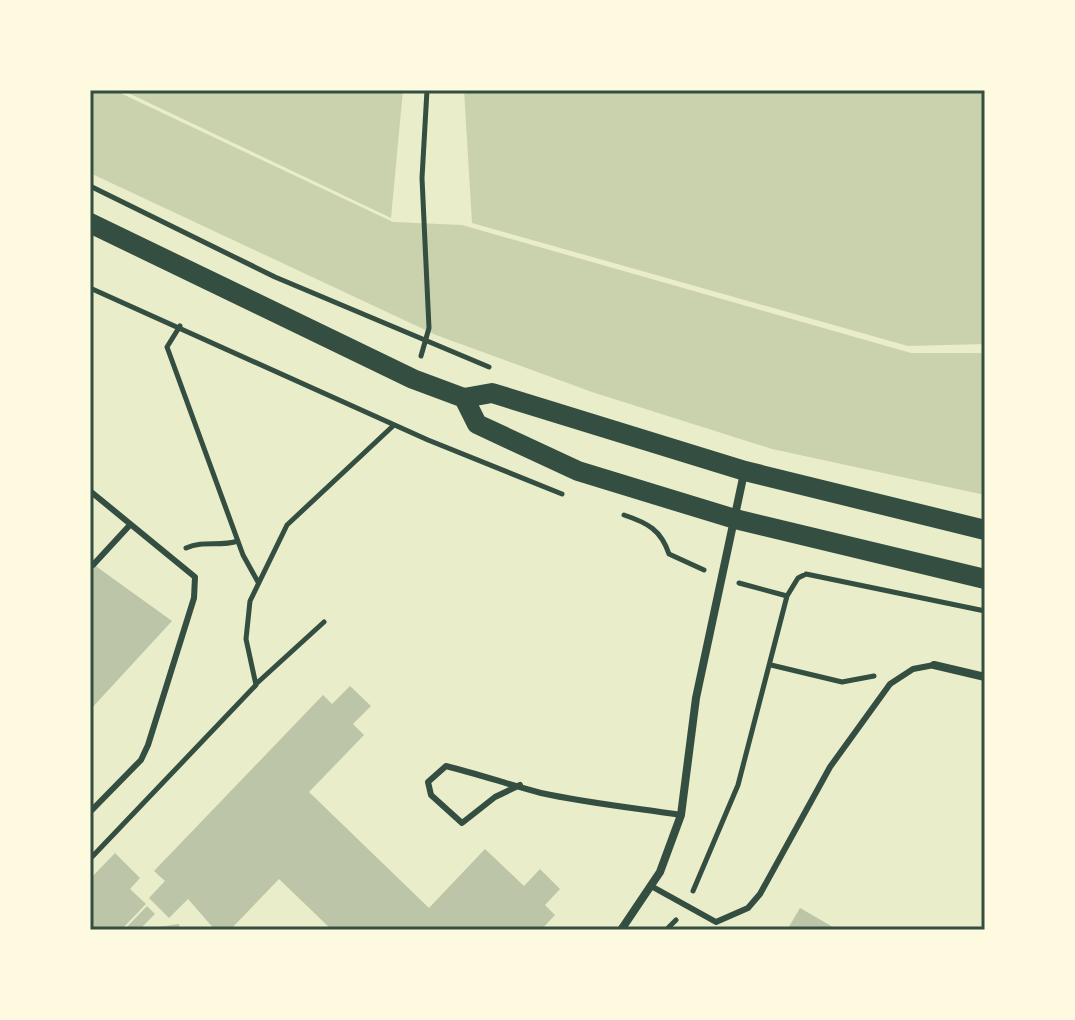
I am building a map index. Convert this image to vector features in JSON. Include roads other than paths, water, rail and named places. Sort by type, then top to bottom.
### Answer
[{"type":"main road","points":[[90,223],[413,379],[464,398],[492,393],[745,471],[985,530]]},
{"type":"main road","points":[[464,398],[477,424],[578,471],[735,519],[985,579]]},
{"type":"street","points":[[621,930],[671,850],[681,815],[696,698],[745,471]]},
{"type":"street","points":[[934,665],[985,677]]},
{"type":"lane","points":[[90,491],[195,577],[194,598],[148,745],[141,760],[90,812]]},
{"type":"lane","points":[[93,565],[129,526]]},
{"type":"lane","points":[[710,930],[716,922],[748,908],[760,894],[830,767],[890,684],[913,669],[934,665]]},
{"type":"lane","points":[[520,785],[495,797],[462,823],[431,795],[428,782],[446,766],[520,785],[575,800],[681,815]]},
{"type":"lane","points":[[651,886],[716,922]]}]
